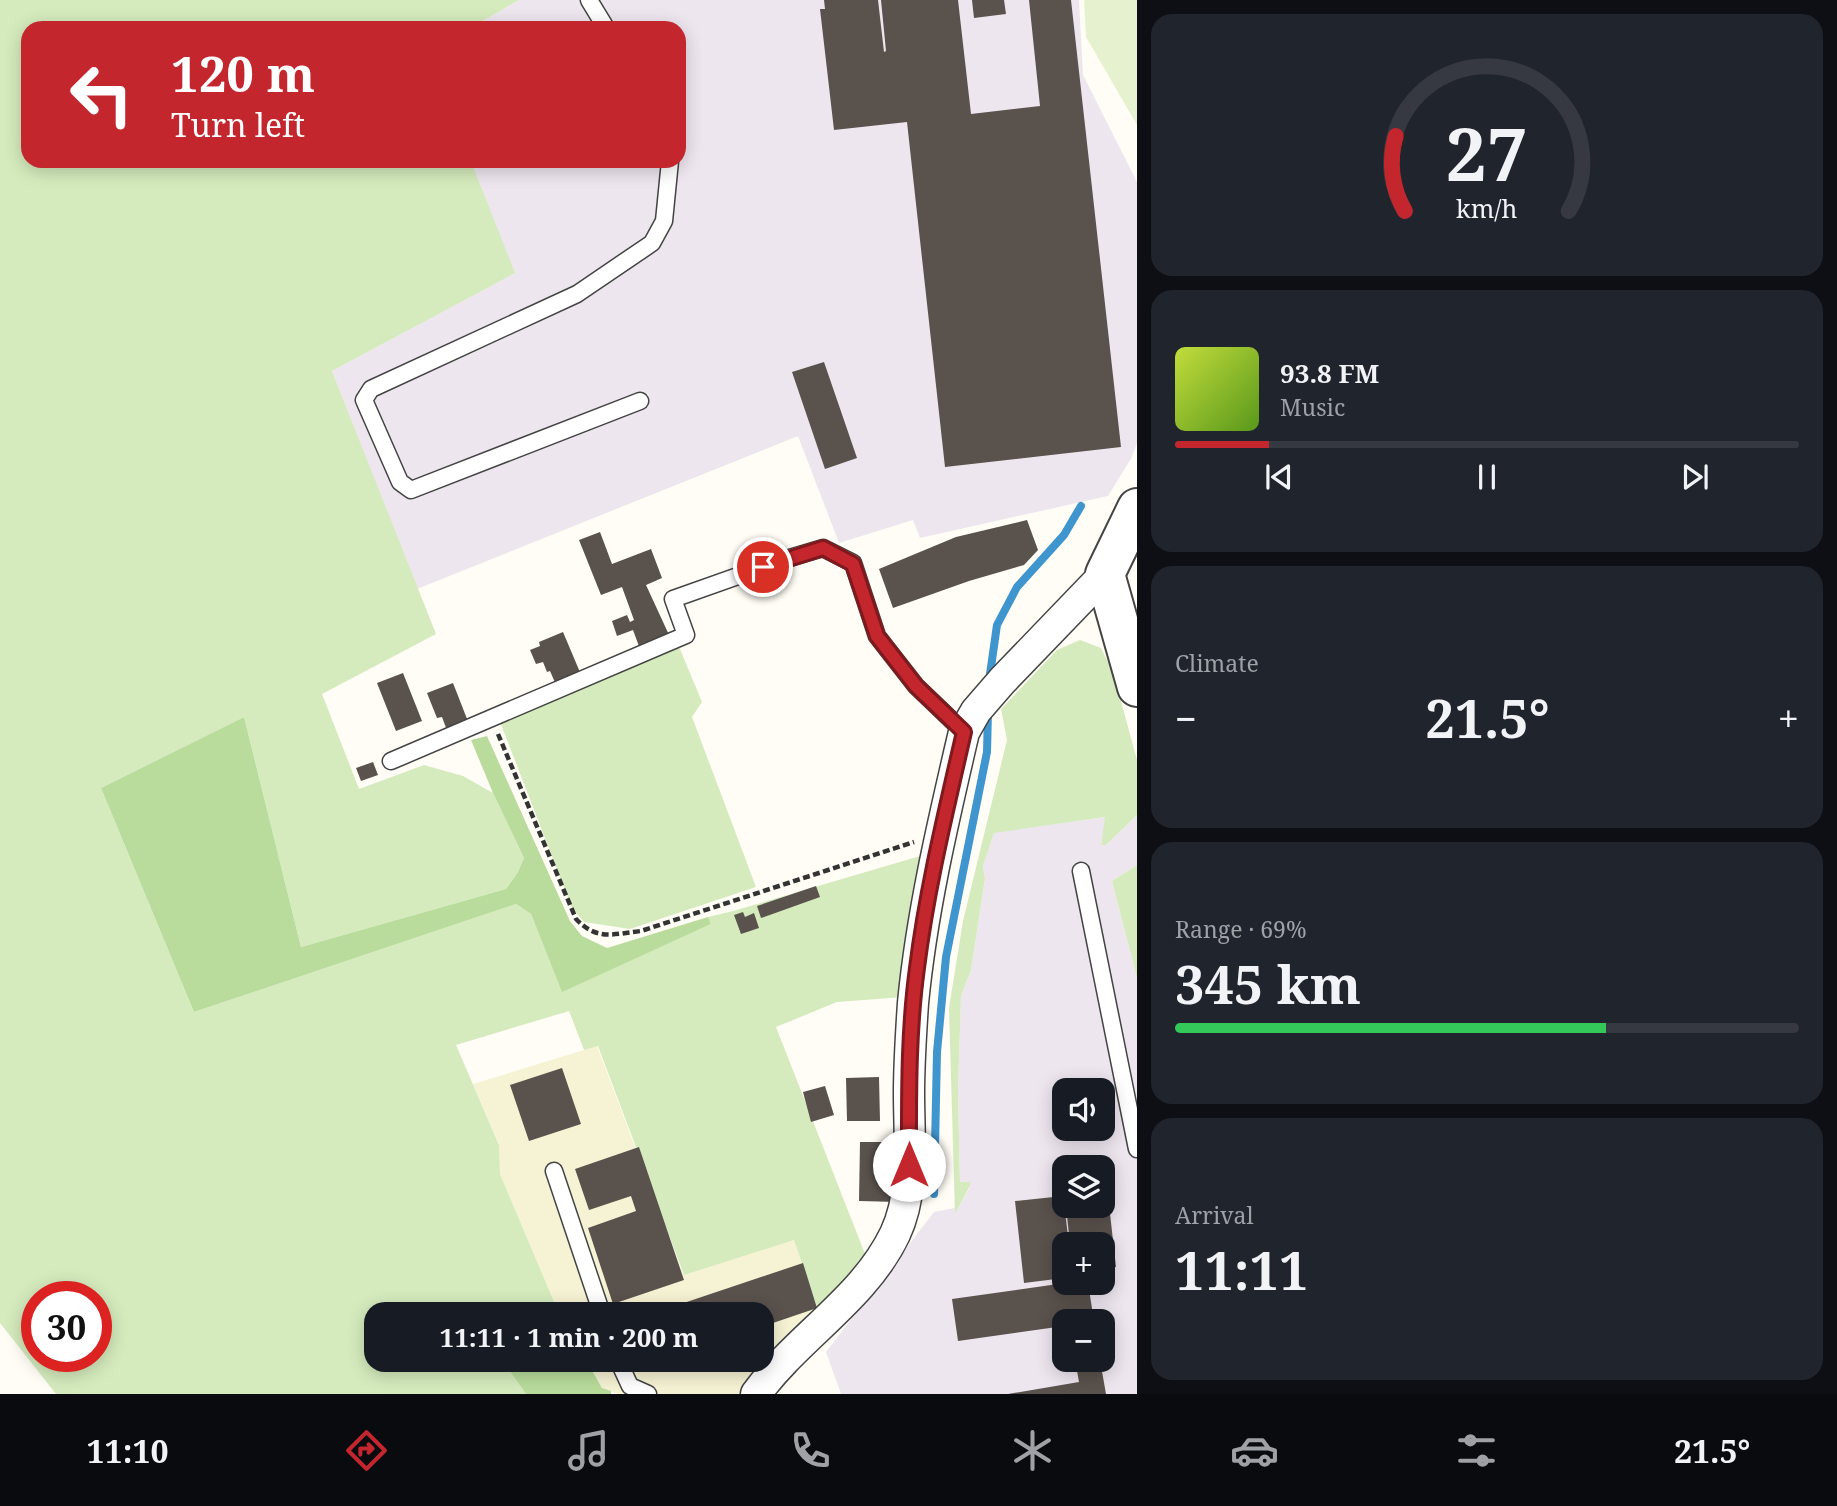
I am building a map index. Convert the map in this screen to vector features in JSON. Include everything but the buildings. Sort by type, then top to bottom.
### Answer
[{"type":"street","points":[[756,1394],[879,1261],[904,1212],[909,1165],[909,1052],[916,970],[927,895],[970,722],[1002,681],[1105,574],[1137,508]]},
{"type":"street","points":[[1105,574],[1137,687]]},
{"type":"lane","points":[[589,0],[602,21]]},
{"type":"lane","points":[[640,401],[411,490],[400,482],[364,400],[371,389],[576,294],[652,243],[664,221],[669,168]]},
{"type":"lane","points":[[391,761],[686,635],[673,599],[823,548],[853,564],[877,636],[916,686],[970,722]]},
{"type":"lane","points":[[1081,871],[1137,1149]]},
{"type":"lane","points":[[554,1171],[598,1302]]},
{"type":"lane","points":[[624,1372],[630,1386],[648,1394]]},
{"type":"path","points":[[491,718],[576,919],[587,930],[603,935],[641,931],[941,833]]},
{"type":"shaded area","points":[[519,0],[1079,0],[1083,75],[1137,182],[1137,443],[1132,457],[1108,496],[920,538],[913,520],[839,543],[798,436],[417,589],[332,371],[514,273],[474,168],[686,168],[686,21],[482,21]]},
{"type":"shaded area","points":[[1137,815],[1137,865],[1112,881],[1137,978],[1137,1394],[841,1394],[826,1352],[934,1212],[959,1207],[970,1187],[969,1183],[960,1183],[958,1091],[961,996],[971,970],[985,880],[983,866],[994,832],[1106,817],[1101,845],[1106,845]]},
{"type":"shaded area","points":[[597,1046],[683,1274],[794,1240],[819,1313],[774,1365],[774,1302],[554,1302],[500,1174],[499,1144],[473,1084]]},
{"type":"shaded area","points":[[593,1372],[768,1372],[749,1394],[618,1394],[602,1388]]},
{"type":"green space","points":[[0,0],[519,0],[482,21],[21,21],[21,168],[474,168],[515,273],[332,371],[436,634],[322,694],[359,789],[424,765],[463,776],[493,793],[524,858],[518,872],[506,889],[301,947],[244,717],[101,788],[194,1012],[516,904],[531,914],[562,991],[711,924],[708,917],[920,856],[904,997],[837,1002],[776,1027],[867,1259],[819,1313],[794,1240],[684,1275],[598,1046],[584,1050],[569,1011],[456,1045],[499,1145],[500,1174],[554,1302],[364,1302],[364,1372],[510,1372],[526,1394],[56,1394],[39,1372],[112,1372],[112,1281],[21,1281],[21,1350],[0,1323]]},
{"type":"green space","points":[[1084,0],[1137,0],[1137,125],[1086,37]]},
{"type":"green space","points":[[675,637],[702,702],[692,717],[756,887],[630,929],[584,922],[572,908],[497,714]]},
{"type":"green space","points":[[1080,640],[1101,648],[1113,672],[1137,760],[1137,815],[1106,845],[1101,845],[1105,817],[994,833],[983,866],[985,879],[971,970],[961,996],[958,1091],[960,1182],[970,1182],[970,1186],[955,1214],[949,1008],[963,921],[1007,740],[1001,709],[1057,650]]},
{"type":"green space","points":[[244,717],[301,947],[506,889],[524,858],[471,740],[487,736],[570,921],[582,936],[607,948],[708,917],[711,924],[562,992],[531,914],[516,904],[194,1012],[101,788]]},
{"type":"green space","points":[[1137,865],[1137,978],[1112,881]]},
{"type":"green space","points":[[510,1372],[593,1372],[602,1388],[611,1391],[611,1394],[526,1394]]},
{"type":"waterway","points":[[989,681],[997,625],[1017,587],[1064,535],[1081,506]]},
{"type":"waterway","points":[[934,1194],[937,1052],[946,957],[987,752],[988,712]]},
{"type":"route","points":[[763,567],[823,548],[853,564],[877,636],[916,686],[964,732],[927,895],[916,970],[909,1052],[909,1165]]}]
